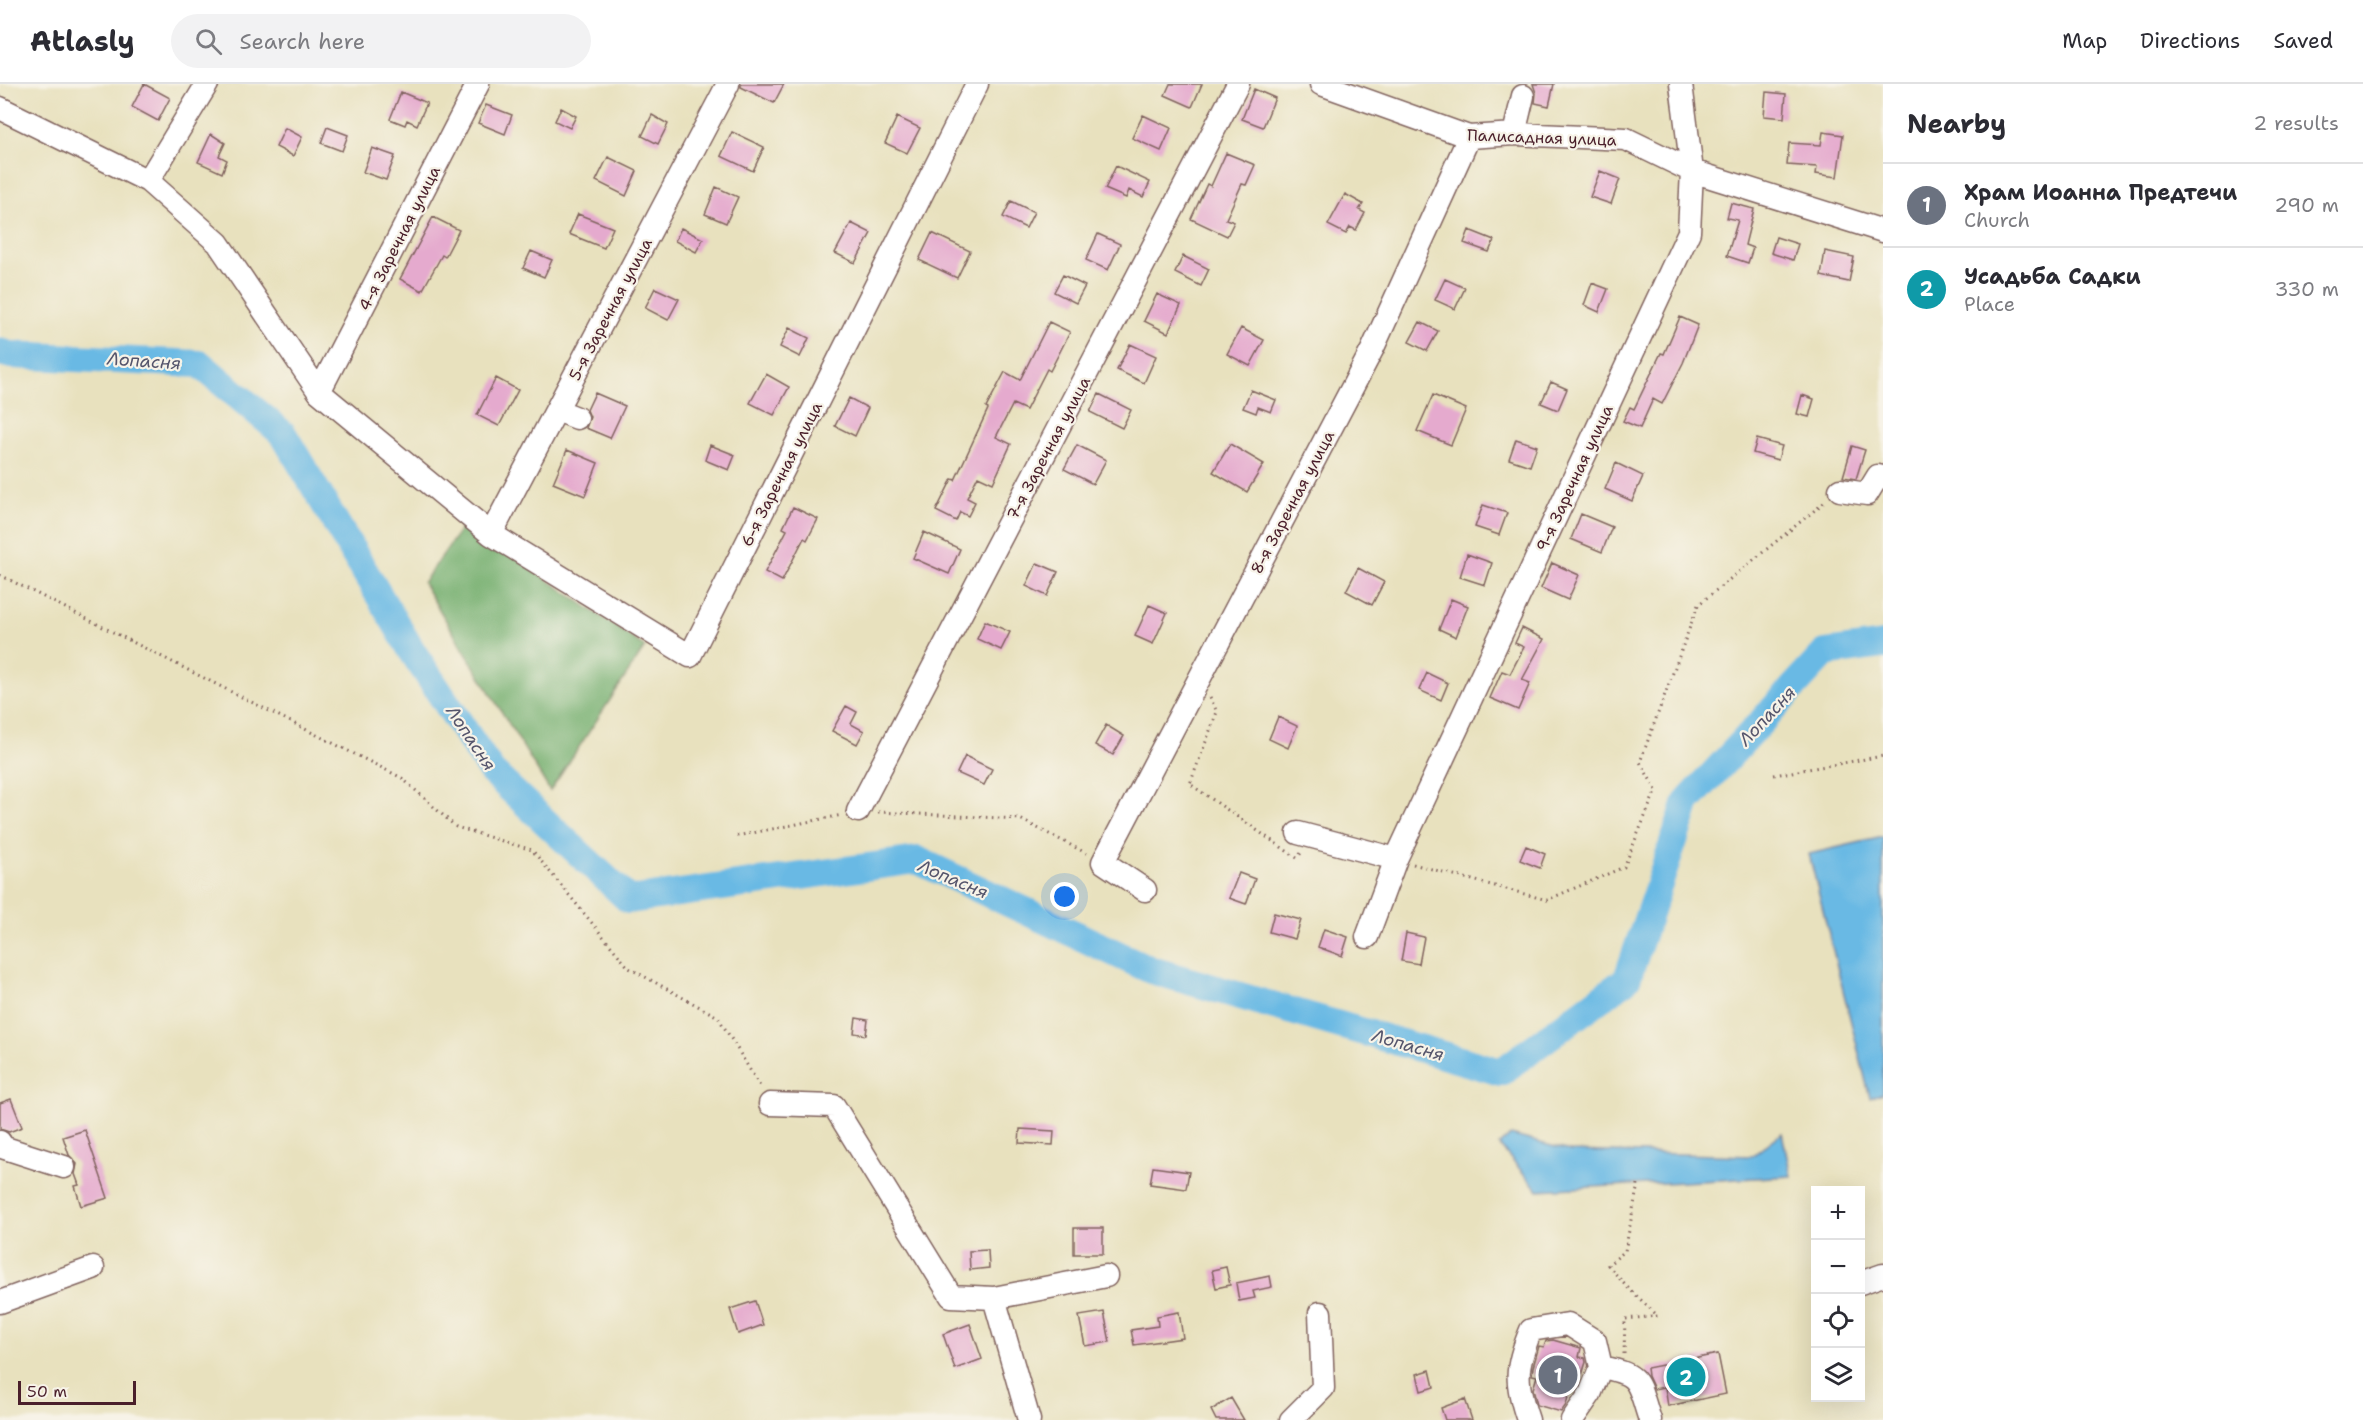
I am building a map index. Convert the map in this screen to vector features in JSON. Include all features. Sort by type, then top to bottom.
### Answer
[{"type":"street","points":[[148,181],[207,84]]},
{"type":"street","name":"4-я Заречная улица","points":[[319,392],[478,84]]},
{"type":"street","name":"5-я Заречная улица","points":[[491,534],[567,414],[728,84]]},
{"type":"street","name":"6-я Заречная улица","points":[[491,534],[690,656],[977,84]]},
{"type":"street","name":"7-я Заречная улица","points":[[858,811],[1238,84]]},
{"type":"street","name":"Палисадная улица","points":[[1322,84],[1469,137],[1514,134],[1626,140],[1692,171],[1883,231]]},
{"type":"street","name":"9-я Заречная улица","points":[[1367,937],[1396,859],[1689,231],[1692,171],[1681,84]]},
{"type":"street","points":[[1514,134],[1523,96]]},
{"type":"street","points":[[0,108],[148,181],[218,243],[319,392],[491,534]]},
{"type":"street","name":"8-я Заречная улица","points":[[1103,862],[1372,350],[1469,137]]},
{"type":"street","points":[[1840,490],[1867,494],[1878,476],[1883,477]]},
{"type":"street","points":[[1305,834],[1396,859]]},
{"type":"street","points":[[1103,862],[1145,890]]},
{"type":"street","points":[[770,1104],[834,1106],[951,1296],[994,1298],[1106,1276]]},
{"type":"street","points":[[0,1142],[2,1148],[63,1167]]},
{"type":"street","points":[[0,1302],[93,1268]]},
{"type":"street","points":[[1865,1281],[1883,1275]]},
{"type":"street","points":[[994,1298],[1029,1420]]},
{"type":"street","points":[[1291,1420],[1323,1388],[1320,1313]]},
{"type":"street","points":[[1528,1420],[1518,1389],[1520,1356],[1531,1330],[1568,1324],[1595,1341],[1600,1367],[1590,1394],[1572,1420]]},
{"type":"street","points":[[1600,1367],[1623,1371],[1637,1380],[1650,1420]]},
{"type":"path","points":[[1396,859],[1547,900],[1624,867],[1656,790],[1640,762],[1698,605],[1840,490]]},
{"type":"path","points":[[0,575],[402,778],[456,827],[532,850],[629,968],[718,1017],[770,1104]]},
{"type":"path","points":[[1201,673],[1216,712],[1190,784],[1297,858],[1305,834]]},
{"type":"path","points":[[1774,775],[1883,756]]},
{"type":"path","points":[[737,836],[858,811],[1020,819],[1103,862]]},
{"type":"path","points":[[1623,1371],[1625,1319],[1658,1316],[1625,1286],[1608,1265],[1625,1251],[1638,1184]]},
{"type":"green space","points":[[465,523],[645,647],[550,791],[423,583]]},
{"type":"water","points":[[1883,837],[1883,1093],[1870,1098],[1809,854]]},
{"type":"water","points":[[1782,1133],[1791,1176],[1538,1190],[1499,1145],[1511,1135],[1570,1151],[1752,1156]]},
{"type":"building","points":[[144,84],[170,98],[158,121],[132,107]]},
{"type":"building","points":[[741,84],[784,84],[774,103],[741,87]]},
{"type":"building","points":[[1170,84],[1202,84],[1192,107],[1165,95]]},
{"type":"building","points":[[1533,84],[1554,84],[1549,106],[1535,103],[1536,93]]},
{"type":"building","points":[[1254,89],[1275,98],[1263,127],[1242,119]]},
{"type":"building","points":[[401,92],[427,103],[417,125],[407,120],[405,125],[390,119]]},
{"type":"building","points":[[1766,92],[1786,94],[1784,118],[1764,116]]},
{"type":"building","points":[[486,105],[512,115],[505,134],[478,123]]},
{"type":"building","points":[[561,108],[576,116],[570,128],[555,121]]},
{"type":"building","points":[[652,115],[668,124],[658,144],[642,136]]},
{"type":"building","points":[[1143,115],[1171,128],[1161,151],[1132,138]]},
{"type":"building","points":[[897,117],[920,128],[907,153],[885,143]]},
{"type":"building","points":[[327,127],[348,135],[342,151],[321,143]]},
{"type":"building","points":[[285,128],[302,137],[293,156],[276,147]]},
{"type":"building","points":[[732,132],[764,147],[753,171],[721,156]]},
{"type":"building","points":[[1823,132],[1843,135],[1837,177],[1816,174],[1817,167],[1787,165],[1789,143],[1821,145]]},
{"type":"building","points":[[211,134],[225,143],[219,156],[227,160],[222,173],[198,162]]},
{"type":"building","points":[[372,148],[395,156],[386,180],[363,172]]},
{"type":"building","points":[[1226,153],[1255,165],[1246,185],[1242,184],[1226,219],[1234,222],[1227,236],[1191,219],[1207,184],[1211,186]]},
{"type":"building","points":[[608,157],[637,171],[626,196],[596,181]]},
{"type":"building","points":[[1116,166],[1150,182],[1143,197],[1129,190],[1126,198],[1105,189]]},
{"type":"building","points":[[1600,171],[1620,179],[1611,204],[1590,197]]},
{"type":"building","points":[[716,187],[738,197],[726,223],[705,214]]},
{"type":"building","points":[[1345,194],[1363,204],[1359,210],[1365,213],[1356,230],[1350,227],[1346,234],[1328,225]]},
{"type":"building","points":[[1011,201],[1034,212],[1026,228],[1003,217]]},
{"type":"building","points":[[1731,203],[1754,209],[1745,245],[1753,248],[1748,263],[1727,256],[1738,220],[1727,218]]},
{"type":"building","points":[[578,214],[613,228],[604,248],[569,234]]},
{"type":"building","points":[[433,217],[459,230],[445,257],[442,255],[422,291],[400,279]]},
{"type":"building","points":[[851,223],[871,233],[855,263],[835,253]]},
{"type":"building","points":[[681,228],[703,239],[696,252],[675,241]]},
{"type":"building","points":[[1469,230],[1494,240],[1489,252],[1464,243]]},
{"type":"building","points":[[932,233],[970,251],[957,278],[919,260]]},
{"type":"building","points":[[1098,234],[1120,244],[1108,270],[1086,260]]},
{"type":"building","points":[[1776,237],[1798,244],[1793,260],[1771,253]]},
{"type":"building","points":[[531,251],[552,260],[544,277],[523,268]]},
{"type":"building","points":[[1825,251],[1854,257],[1849,282],[1821,276]]},
{"type":"building","points":[[1183,256],[1209,269],[1201,286],[1175,273]]},
{"type":"building","points":[[1063,275],[1085,286],[1076,303],[1054,292]]},
{"type":"building","points":[[1445,279],[1465,288],[1455,309],[1435,300]]},
{"type":"building","points":[[1592,283],[1608,289],[1599,312],[1584,305]]},
{"type":"building","points":[[655,288],[679,299],[668,320],[645,308]]},
{"type":"building","points":[[1157,294],[1181,305],[1168,333],[1144,321]]},
{"type":"building","points":[[1680,317],[1698,325],[1683,363],[1662,404],[1653,399],[1640,428],[1623,421],[1630,407],[1634,409],[1661,353],[1664,354]]},
{"type":"building","points":[[1049,322],[1070,332],[1050,371],[1047,369],[1026,410],[1013,404],[996,437],[1011,444],[993,483],[978,476],[967,498],[975,502],[968,516],[960,512],[956,521],[936,511],[952,479],[955,480],[988,409],[986,408],[1005,372],[1020,380]]},
{"type":"building","points":[[1420,322],[1438,331],[1427,351],[1409,342]]},
{"type":"building","points":[[789,328],[809,338],[800,357],[780,347]]},
{"type":"building","points":[[1241,328],[1264,340],[1250,366],[1227,354]]},
{"type":"building","points":[[1130,344],[1156,356],[1144,383],[1117,370]]},
{"type":"building","points":[[766,374],[789,387],[774,415],[750,403]]},
{"type":"building","points":[[496,378],[518,390],[499,426],[477,415]]},
{"type":"building","points":[[1551,382],[1567,389],[1558,410],[1541,403]]},
{"type":"building","points":[[1251,390],[1276,400],[1271,412],[1258,407],[1256,413],[1243,408]]},
{"type":"building","points":[[595,393],[625,406],[610,438],[586,428],[590,417],[587,410]]},
{"type":"building","points":[[1099,394],[1131,410],[1122,428],[1090,412]]},
{"type":"building","points":[[1433,395],[1466,409],[1451,445],[1417,431]]},
{"type":"building","points":[[1802,395],[1814,399],[1809,417],[1797,414]]},
{"type":"building","points":[[849,398],[868,408],[855,436],[835,426]]},
{"type":"building","points":[[1516,439],[1537,446],[1530,466],[1509,459]]},
{"type":"building","points":[[1757,439],[1782,446],[1778,460],[1753,453]]},
{"type":"building","points":[[1230,444],[1264,464],[1247,492],[1213,472]]},
{"type":"building","points":[[710,445],[735,455],[729,470],[705,460]]},
{"type":"building","points":[[1077,445],[1106,460],[1093,484],[1064,469]]},
{"type":"building","points":[[1852,446],[1865,450],[1856,479],[1843,477]]},
{"type":"building","points":[[567,450],[598,463],[585,496],[553,483]]},
{"type":"building","points":[[1616,463],[1643,476],[1632,501],[1605,489]]},
{"type":"building","points":[[1483,505],[1507,513],[1499,535],[1475,527]]},
{"type":"building","points":[[793,507],[818,519],[807,540],[804,538],[782,581],[765,572],[787,530],[783,528]]},
{"type":"building","points":[[1581,514],[1612,527],[1602,552],[1571,539]]},
{"type":"building","points":[[924,532],[960,549],[949,574],[913,558]]},
{"type":"building","points":[[1467,554],[1492,563],[1485,585],[1460,577]]},
{"type":"building","points":[[1037,563],[1058,572],[1047,596],[1026,586]]},
{"type":"building","points":[[1552,563],[1579,575],[1568,600],[1541,588]]},
{"type":"building","points":[[1358,568],[1384,582],[1372,605],[1346,591]]},
{"type":"building","points":[[1451,599],[1468,606],[1456,637],[1439,629]]},
{"type":"building","points":[[1149,605],[1167,613],[1153,644],[1135,636]]},
{"type":"building","points":[[985,621],[1010,632],[1001,650],[977,639]]},
{"type":"building","points":[[1522,628],[1544,639],[1522,680],[1530,683],[1518,710],[1490,698],[1502,671],[1510,674],[1524,647],[1515,643]]},
{"type":"building","points":[[1427,673],[1448,683],[1441,700],[1419,690]]},
{"type":"building","points":[[846,706],[857,712],[851,724],[864,731],[857,744],[832,731]]},
{"type":"building","points":[[1278,717],[1297,726],[1288,748],[1269,739]]},
{"type":"building","points":[[1106,725],[1124,736],[1113,755],[1095,745]]},
{"type":"building","points":[[965,756],[992,769],[984,785],[957,773]]},
{"type":"building","points":[[1526,846],[1545,854],[1540,868],[1520,860]]},
{"type":"building","points":[[1239,873],[1255,879],[1246,904],[1229,898]]},
{"type":"building","points":[[1274,913],[1301,920],[1295,939],[1269,932]]},
{"type":"building","points":[[1324,929],[1348,937],[1342,956],[1318,947]]},
{"type":"building","points":[[1406,933],[1424,937],[1419,964],[1401,961]]},
{"type":"building","points":[[856,1018],[868,1020],[866,1035],[854,1033]]},
{"type":"building","points":[[11,1099],[22,1127],[9,1132],[0,1129],[0,1103]]},
{"type":"building","points":[[1020,1129],[1054,1131],[1053,1145],[1019,1143]]},
{"type":"building","points":[[85,1130],[108,1198],[81,1206],[75,1186],[79,1185],[75,1174],[77,1164],[69,1155],[63,1137]]},
{"type":"building","points":[[1153,1167],[1189,1172],[1186,1189],[1150,1184]]},
{"type":"building","points":[[1074,1228],[1103,1228],[1103,1254],[1074,1254]]},
{"type":"building","points":[[988,1250],[989,1268],[970,1270],[969,1251]]},
{"type":"building","points":[[1226,1267],[1230,1285],[1216,1288],[1212,1270]]},
{"type":"building","points":[[1270,1276],[1272,1287],[1253,1291],[1255,1298],[1239,1301],[1236,1283]]},
{"type":"building","points":[[755,1301],[763,1325],[738,1334],[730,1309]]},
{"type":"building","points":[[1104,1312],[1110,1342],[1085,1346],[1079,1316]]},
{"type":"building","points":[[1179,1312],[1183,1338],[1134,1345],[1131,1330],[1158,1326],[1157,1316]]},
{"type":"building","points":[[970,1324],[982,1359],[955,1369],[943,1334]]},
{"type":"building","points":[[1553,1340],[1581,1348],[1579,1357],[1585,1358],[1586,1362],[1578,1388],[1571,1386],[1566,1405],[1561,1412],[1537,1405],[1533,1389],[1537,1376],[1532,1375],[1533,1367],[1539,1346],[1544,1347],[1546,1341]]},
{"type":"building","points":[[1718,1354],[1726,1394],[1668,1406],[1665,1387],[1654,1389],[1648,1376],[1647,1368]]},
{"type":"building","points":[[1430,1370],[1434,1387],[1421,1391],[1417,1374]]},
{"type":"building","points":[[1231,1398],[1244,1420],[1216,1420],[1211,1410]]},
{"type":"building","points":[[1465,1399],[1472,1420],[1445,1420],[1441,1408]]},
{"type":"waterway","name":"Лопасня","points":[[0,352],[11,355],[200,364],[283,434],[412,651],[492,772],[629,900],[917,860],[1151,970],[1501,1072],[1627,979],[1687,802],[1825,653],[1883,645]]},
{"type":"place","name":"Храм Иоанна Предтечи","points":[[1558,1375]]},
{"type":"place","name":"Усадьба Садки","points":[[1686,1377]]}]
